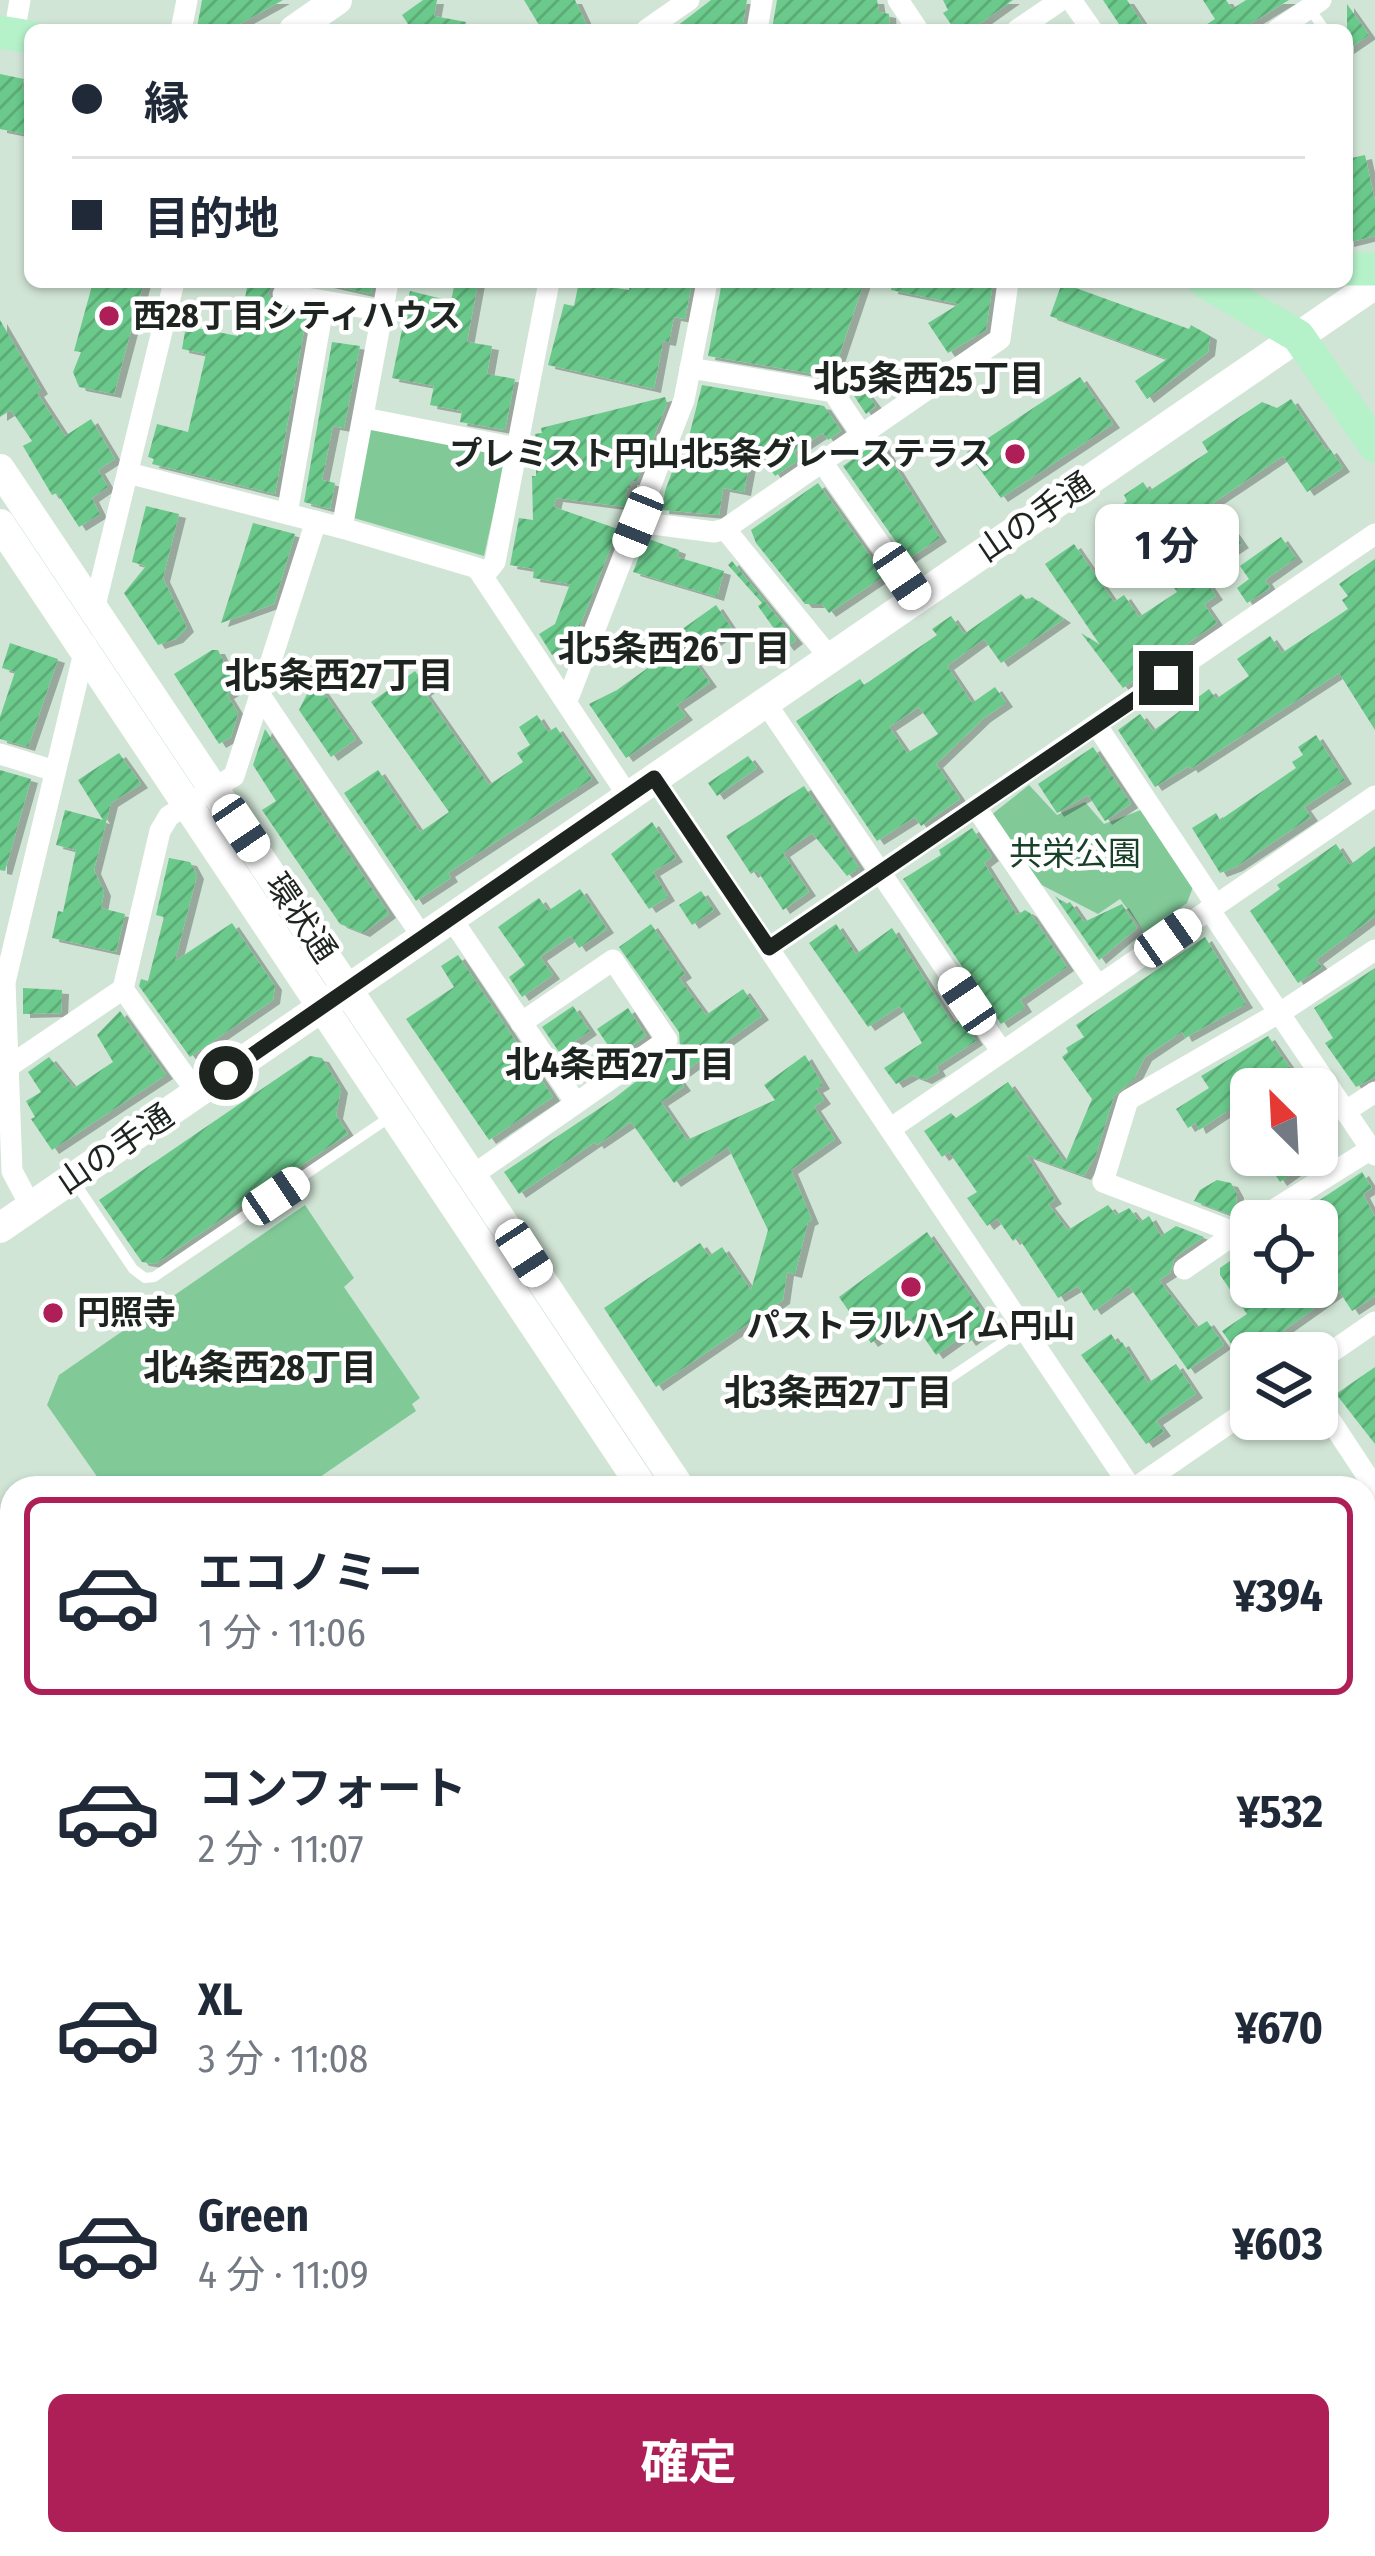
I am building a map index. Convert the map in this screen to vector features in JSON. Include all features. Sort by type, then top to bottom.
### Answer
[{"type":"main road","points":[[1215,288],[1298,336],[1375,446]]},
{"type":"street","points":[[15,34],[20,0]]},
{"type":"street","points":[[302,24],[337,0]]},
{"type":"street","points":[[655,24],[689,0]]},
{"type":"street","points":[[1026,24],[1061,0]]},
{"type":"street","points":[[1285,24],[1315,4]]},
{"type":"street","name":"山の手通","points":[[0,1228],[1375,284]]},
{"type":"street","points":[[31,1207],[12,1171],[2,981],[173,288]]},
{"type":"street","points":[[342,528],[387,288]]},
{"type":"street","points":[[483,577],[494,562],[548,288]]},
{"type":"street","points":[[567,701],[684,400],[705,288]]},
{"type":"street","points":[[638,522],[714,532],[725,529],[1000,340],[1007,288]]},
{"type":"street","points":[[283,294],[382,311]]},
{"type":"street","points":[[287,514],[324,302]]},
{"type":"street","points":[[690,368],[833,392],[862,435]]},
{"type":"street","points":[[364,418],[517,448]]},
{"type":"street","points":[[822,462],[917,598]]},
{"type":"street","name":"環状通","points":[[0,469],[94,609],[201,796],[408,1105],[636,1476]]},
{"type":"street","points":[[128,473],[476,568],[628,796]]},
{"type":"street","points":[[8,1066],[123,988],[160,831],[169,816],[234,776],[316,521]]},
{"type":"street","name":"環状通","points":[[0,524],[84,650],[201,796]]},
{"type":"street","points":[[725,529],[830,658]]},
{"type":"street","points":[[769,948],[1375,534]]},
{"type":"street","points":[[260,695],[423,938]]},
{"type":"street","points":[[765,702],[1002,1052]]},
{"type":"street","points":[[1096,726],[1373,1152],[1292,1200]]},
{"type":"street","points":[[0,754],[55,771]]},
{"type":"street","points":[[654,778],[1125,1476]]},
{"type":"street","points":[[890,1129],[1375,796]]},
{"type":"street","points":[[977,809],[1098,986]]},
{"type":"street","points":[[451,918],[576,1103]]},
{"type":"street","points":[[1230,1220],[1103,1181],[1128,1100],[1375,950]]},
{"type":"street","points":[[473,1175],[667,1040],[613,960],[521,1023]]},
{"type":"street","points":[[123,988],[197,1093]]},
{"type":"street","points":[[1346,1111],[1375,1092]]},
{"type":"street","name":"環状通","points":[[408,1105],[473,1175],[672,1476]]},
{"type":"street","points":[[1184,1269],[1230,1238]]},
{"type":"street","points":[[1338,1348],[1375,1322]]},
{"type":"street","points":[[1151,1476],[1230,1422]]},
{"type":"street","points":[[1338,1432],[1367,1476]]},
{"type":"lane","points":[[72,1178],[134,1269],[146,1278],[154,1277],[408,1105]]},
{"type":"lane","points":[[932,1390],[1024,1328]]},
{"type":"green space","points":[[369,424],[507,452],[484,556],[354,518]]},
{"type":"green space","name":"共栄公園","points":[[1029,785],[1057,815],[1085,802],[1104,824],[1141,810],[1193,887],[1187,903],[1145,933],[1120,899],[1098,914],[1032,880],[986,819]]},
{"type":"green space","points":[[305,1205],[354,1278],[344,1287],[420,1398],[412,1404],[416,1411],[321,1476],[97,1476],[47,1405],[59,1375]]},
{"type":"building","points":[[202,0],[283,0],[240,24],[198,24]]},
{"type":"building","points":[[423,0],[437,0],[434,16],[466,24],[408,24],[402,15]]},
{"type":"building","points":[[524,0],[575,0],[586,24],[538,24]]},
{"type":"building","points":[[711,0],[747,0],[743,24],[680,24]]},
{"type":"building","points":[[777,0],[877,0],[879,12],[889,14],[890,24],[773,24]]},
{"type":"building","points":[[943,0],[1013,0],[979,24],[951,24],[943,13],[948,10]]},
{"type":"building","points":[[1103,0],[1127,0],[1143,24],[1119,24]]},
{"type":"building","points":[[1203,0],[1226,0],[1232,9],[1246,0],[1289,0],[1250,24],[1207,24],[1215,19]]},
{"type":"building","points":[[1347,4],[1369,35],[1353,46],[1353,24],[1347,24]]},
{"type":"building","points":[[0,74],[24,79],[24,134],[0,129]]},
{"type":"building","points":[[1365,155],[1375,201],[1375,236],[1353,242],[1353,158]]},
{"type":"building","name":"西28丁目シティハウス","points":[[91,288],[142,288],[114,394],[79,387],[73,372],[81,352],[74,351]]},
{"type":"building","points":[[247,288],[271,288],[268,293],[273,305],[307,313],[275,494],[152,464],[154,459],[148,457],[157,424],[188,432],[206,354],[182,349],[186,326],[238,336]]},
{"type":"building","points":[[454,288],[477,288],[467,342],[492,346],[487,374],[515,379],[505,430],[460,422],[462,411],[430,405],[434,386],[392,378],[410,291],[451,301]]},
{"type":"building","points":[[578,288],[691,288],[685,319],[674,317],[669,342],[663,341],[654,389],[548,365],[564,304],[574,306]]},
{"type":"building","points":[[721,288],[862,288],[832,377],[708,356]]},
{"type":"building","points":[[992,288],[986,330],[948,353],[928,323],[959,304],[891,290]]},
{"type":"building","points":[[1060,288],[1076,288],[1189,329],[1191,325],[1210,336],[1208,352],[1147,399],[1135,381],[1167,359],[1050,316]]},
{"type":"building","points":[[0,320],[65,436],[91,419],[115,459],[98,470],[108,487],[92,498],[100,514],[79,527],[57,493],[52,495],[23,446],[32,441],[11,410],[0,417]]},
{"type":"building","points":[[332,342],[360,346],[344,428],[333,426],[322,480],[335,483],[330,509],[304,502]]},
{"type":"building","points":[[1080,377],[1113,424],[1001,498],[967,452]]},
{"type":"building","points":[[702,385],[824,406],[841,431],[828,440],[823,433],[794,452],[799,460],[775,476],[753,444],[744,492],[723,488],[719,515],[662,510],[679,453],[682,464]]},
{"type":"building","points":[[860,385],[876,406],[866,414],[849,388]]},
{"type":"building","points":[[665,397],[667,403],[637,481],[630,481],[627,488],[626,507],[556,498],[554,507],[618,529],[578,631],[552,655],[539,634],[555,624],[570,584],[533,578],[534,569],[510,565],[519,518],[533,520],[532,476],[536,476],[536,462],[542,463],[535,434],[542,433],[541,428]]},
{"type":"building","points":[[1291,399],[1343,468],[1307,492],[1283,456],[1213,503],[1242,544],[1200,572],[1216,596],[1204,604],[1217,623],[1123,688],[1081,633],[1100,645],[1045,564],[1074,544],[1114,602],[1124,595],[1139,617],[1177,592],[1142,543],[1138,547],[1122,525],[1131,520],[1121,506],[1127,501],[1124,495],[1143,482],[1149,491],[1208,452],[1202,442],[1262,402],[1277,408]]},
{"type":"building","points":[[879,441],[940,538],[908,559],[843,466]]},
{"type":"building","points":[[818,483],[884,576],[829,613],[822,604],[805,604],[756,543],[751,530]]},
{"type":"building","points":[[146,506],[179,514],[163,578],[187,628],[176,639],[158,645],[124,593],[146,566],[132,562]]},
{"type":"building","points":[[253,523],[295,534],[274,604],[221,623]]},
{"type":"building","points":[[1281,537],[1296,558],[1265,580],[1270,588],[1247,603],[1237,588],[1249,579],[1240,566]]},
{"type":"building","points":[[646,538],[679,550],[677,557],[724,571],[717,597],[633,572]]},
{"type":"building","points":[[1375,559],[1375,730],[1339,673],[1191,769],[1155,787],[1118,730],[1140,714],[1153,731],[1209,689],[1216,699],[1249,676],[1237,659],[1270,636],[1282,653],[1348,609],[1342,600],[1348,596],[1339,584]]},
{"type":"building","points":[[732,561],[796,640],[787,647],[758,606],[762,603],[728,565]]},
{"type":"building","points":[[1021,594],[1064,619],[1001,663],[984,639],[947,666],[972,703],[995,687],[1006,703],[936,764],[960,799],[921,826],[915,817],[877,841],[796,721],[860,679],[864,685],[937,635],[932,629],[951,616],[964,634]],"holes":[[[919,707],[938,734],[907,753],[889,727]]]},
{"type":"building","points":[[716,605],[732,629],[692,658],[710,683],[677,705],[686,716],[626,758],[589,704],[617,690],[688,639],[681,630]]},
{"type":"building","points":[[10,643],[58,659],[28,747],[0,739],[0,717],[15,672],[2,668]]},
{"type":"building","points":[[218,650],[237,689],[227,695],[238,713],[231,737],[219,744],[174,674]]},
{"type":"building","points":[[415,671],[428,689],[424,692],[489,785],[523,762],[517,753],[530,745],[519,727],[537,715],[548,732],[556,727],[592,779],[448,873],[451,878],[416,901],[344,793],[378,770],[420,832],[449,812],[371,702]]},
{"type":"building","points":[[317,683],[356,739],[331,757],[299,710]]},
{"type":"building","points":[[265,729],[389,914],[363,933],[340,924],[262,810],[276,801],[253,765]]},
{"type":"building","points":[[1316,735],[1345,780],[1304,807],[1311,817],[1220,873],[1192,828],[1216,813],[1220,820],[1296,768],[1292,762],[1303,755],[1298,747]]},
{"type":"building","points":[[1093,747],[1131,804],[1105,821],[1088,795],[1057,813],[1038,784]]},
{"type":"building","points":[[119,753],[141,784],[111,803],[94,870],[104,892],[101,908],[125,914],[116,952],[52,938],[58,911],[63,912],[76,850],[56,845],[65,810],[103,820],[78,780]]},
{"type":"building","points":[[748,756],[757,768],[717,796],[708,783]]},
{"type":"building","points":[[0,770],[31,779],[5,871],[0,870]]},
{"type":"building","points":[[804,786],[859,868],[847,876],[812,833],[783,853],[809,892],[783,910],[757,870],[751,874],[726,836]]},
{"type":"building","points":[[652,822],[676,858],[653,872],[668,897],[649,909],[611,854]]},
{"type":"building","points":[[972,828],[992,857],[984,863],[1017,915],[1025,910],[1030,913],[1067,967],[1020,1000],[1025,1008],[1001,1024],[903,879]]},
{"type":"building","points":[[1336,844],[1350,865],[1375,846],[1375,916],[1316,960],[1322,967],[1298,983],[1250,911],[1280,889],[1277,885]]},
{"type":"building","points":[[169,858],[190,862],[197,875],[175,961],[232,923],[275,986],[273,1000],[190,1057],[139,986],[141,979],[148,981],[164,917],[156,915]]},
{"type":"building","points":[[580,889],[607,929],[579,948],[571,936],[540,957],[553,975],[522,997],[509,977],[525,965],[498,927],[539,898],[548,911]]},
{"type":"building","points":[[701,891],[714,910],[692,925],[679,905]]},
{"type":"building","points":[[1055,896],[1070,902],[1084,922],[1122,904],[1137,928],[1099,960]]},
{"type":"building","points":[[651,924],[685,974],[679,978],[706,1015],[743,989],[762,1016],[677,1077],[684,1087],[661,1102],[687,1140],[775,1100],[764,1085],[805,1055],[823,1085],[816,1089],[824,1100],[814,1107],[835,1139],[791,1170],[812,1220],[795,1274],[787,1272],[783,1300],[656,1387],[604,1308],[700,1243],[709,1256],[722,1247],[751,1290],[768,1230],[728,1147],[674,1183],[631,1122],[519,1194],[504,1172],[612,1100],[680,1047],[679,1032],[619,947]]},
{"type":"building","points":[[836,924],[856,954],[892,928],[953,1024],[961,1019],[976,1041],[936,1067],[939,1072],[925,1080],[912,1075],[896,1084],[884,1068],[922,1043],[900,1006],[868,1027],[809,943]]},
{"type":"building","points":[[1205,937],[1246,1004],[1185,1038],[1182,1032],[1145,1057],[1134,1079],[1114,1096],[1096,1155],[1084,1176],[1026,1155],[1055,1200],[1048,1204],[1068,1230],[1108,1205],[1116,1215],[1129,1208],[1140,1222],[1149,1216],[1161,1236],[1176,1226],[1204,1237],[1175,1257],[1170,1273],[1159,1280],[1196,1328],[1207,1321],[1224,1345],[1188,1370],[1129,1286],[1094,1311],[1078,1286],[1058,1298],[1018,1237],[1013,1241],[997,1218],[987,1226],[967,1198],[977,1192],[949,1152],[942,1157],[924,1131],[951,1113],[956,1118],[1008,1082],[1065,1163],[1092,1099],[1062,1057],[1066,1048],[1084,1037],[1076,1025]]},
{"type":"building","points":[[458,955],[553,1097],[489,1140],[406,1019],[454,987],[441,966]]},
{"type":"building","points":[[1375,968],[1375,1077],[1356,1087],[1325,1043],[1333,1038],[1314,1008]]},
{"type":"building","points":[[23,988],[62,990],[61,1013],[23,1014]]},
{"type":"building","points":[[573,1006],[590,1031],[559,1052],[542,1027]]},
{"type":"building","points":[[628,1008],[646,1036],[616,1057],[597,1029]]},
{"type":"building","points":[[120,1011],[166,1075],[52,1150],[31,1119],[35,1117],[26,1101],[41,1092],[28,1072],[49,1057],[74,1088],[113,1062],[97,1035]]},
{"type":"building","points":[[1268,1036],[1290,1068],[1230,1068],[1230,1109],[1199,1130],[1196,1123],[1188,1128],[1176,1109],[1209,1088],[1201,1076]]},
{"type":"building","points":[[310,1056],[322,1058],[341,1089],[336,1115],[348,1134],[155,1264],[142,1262],[99,1200]]},
{"type":"building","points":[[1362,1172],[1372,1188],[1363,1194],[1375,1217],[1375,1296],[1352,1311],[1338,1292],[1338,1200],[1320,1200]]},
{"type":"building","points":[[1217,1180],[1231,1183],[1237,1194],[1236,1200],[1230,1200],[1230,1214],[1194,1201],[1200,1190]]},
{"type":"building","points":[[927,1232],[992,1326],[969,1342],[964,1335],[936,1355],[910,1317],[871,1343],[839,1297]]},
{"type":"building","points":[[1230,1261],[1230,1289],[1220,1275],[1220,1268]]},
{"type":"building","points":[[1243,1308],[1315,1308],[1285,1332],[1230,1332],[1230,1342],[1222,1331],[1247,1314]]},
{"type":"building","points":[[1111,1334],[1118,1344],[1122,1342],[1148,1383],[1176,1364],[1196,1394],[1156,1421],[1164,1432],[1146,1444],[1081,1355]]},
{"type":"building","points":[[1375,1367],[1375,1444],[1338,1397]]},
{"type":"place","name":"西28丁目シティハウス","points":[[109,316]]},
{"type":"place","name":"プレミスト円山北5条グレーステラス","points":[[1015,454]]},
{"type":"place","name":"パストラルハイム円山","points":[[911,1287]]},
{"type":"place","name":"円照寺","points":[[53,1313]]},
{"type":"district","name":"北5条西25丁目","points":[[929,379]]},
{"type":"district","name":"北5条西26丁目","points":[[674,649]]},
{"type":"district","name":"北5条西27丁目","points":[[339,676]]},
{"type":"district","name":"北4条西27丁目","points":[[620,1065]]},
{"type":"district","name":"北4条西28丁目","points":[[260,1368]]},
{"type":"district","name":"北3条西27丁目","points":[[838,1393]]},
{"type":"route","points":[[226,1073],[654,778],[769,948],[1166,678]]}]
